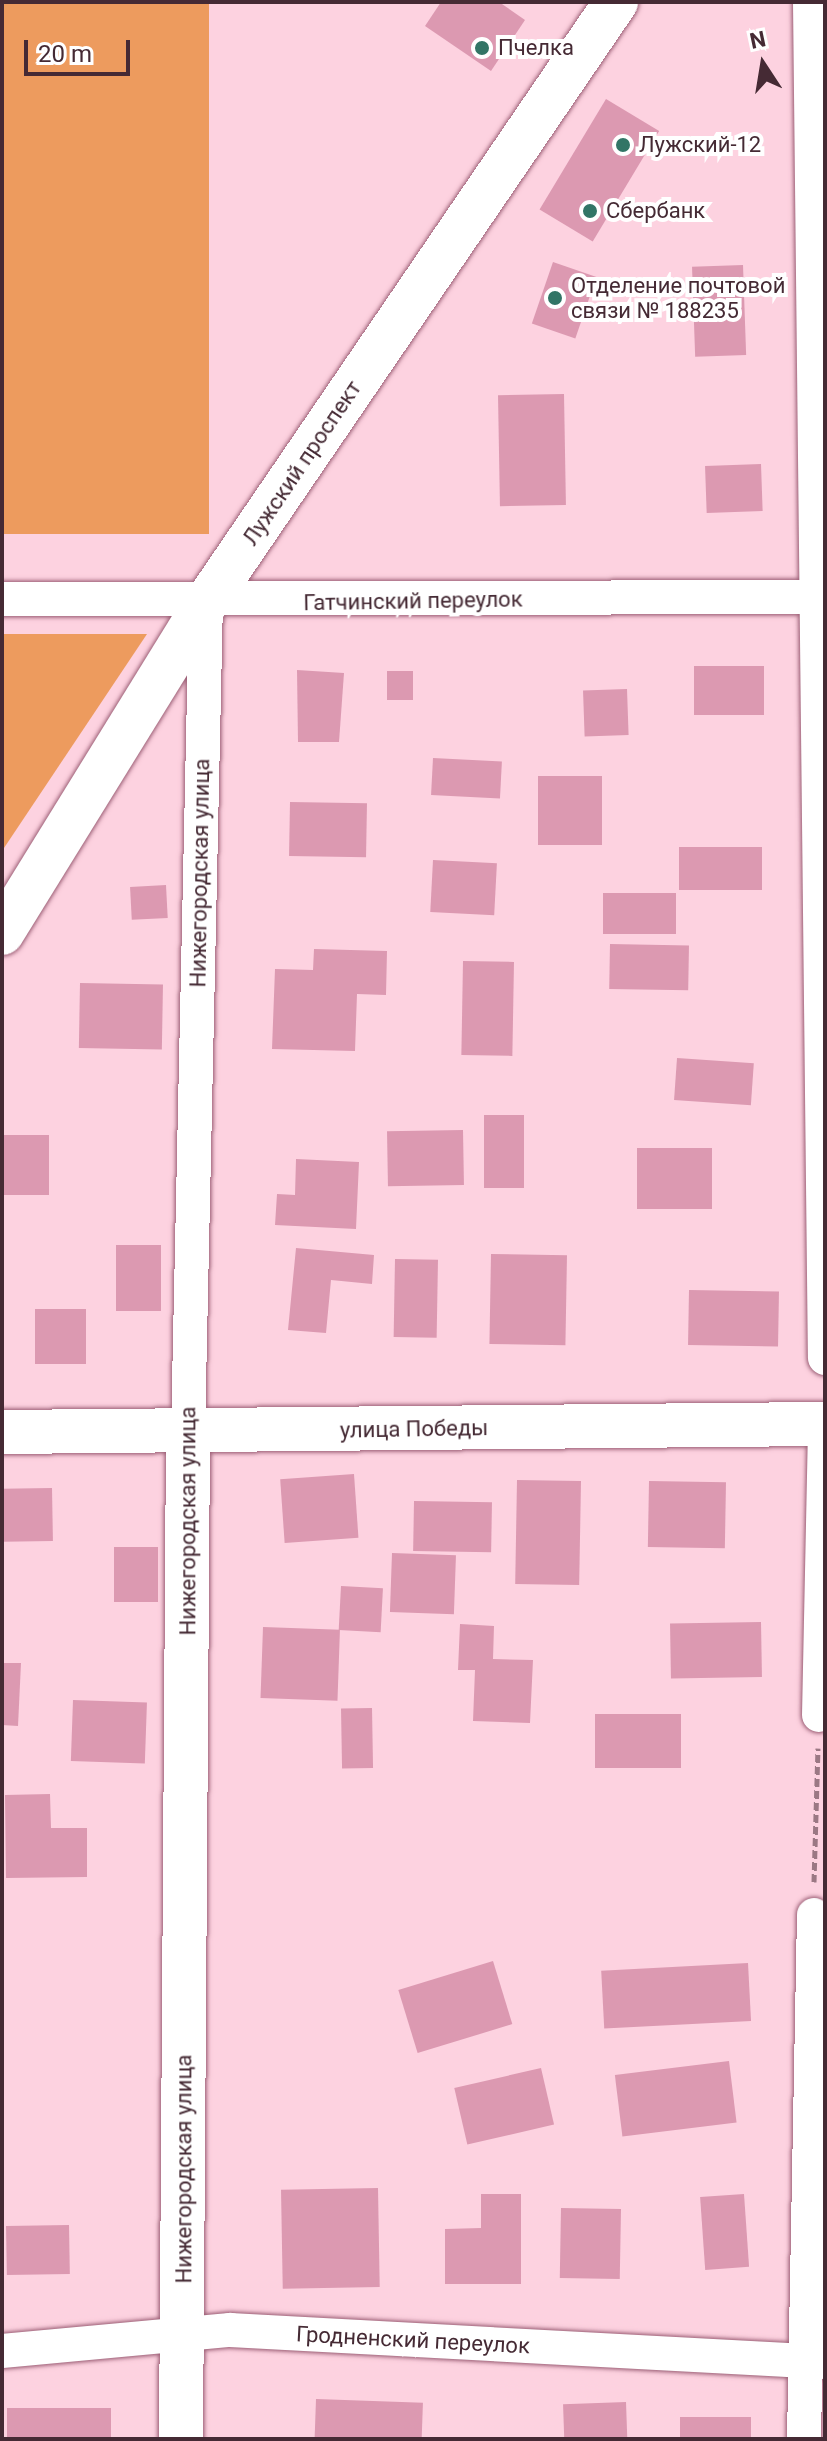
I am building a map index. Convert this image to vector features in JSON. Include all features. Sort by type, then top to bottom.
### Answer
[{"type":"street","name":"Лужский проспект","points":[[2,933],[206,603],[616,2]]},
{"type":"street","points":[[810,2],[823,597],[825,1358]]},
{"type":"street","name":"Гатчинский переулок","points":[[2,599],[206,603],[823,597]]},
{"type":"street","name":"Нижегородская улица","points":[[181,2439],[188,1432],[206,603]]},
{"type":"street","name":"улица Победы","points":[[2,1432],[825,1424]]},
{"type":"street","points":[[819,1715],[825,1439]]},
{"type":"street","points":[[804,2439],[814,2362],[814,1915]]},
{"type":"street","name":"Гродненский переулок","points":[[2,2351],[183,2333],[814,2362]]},
{"type":"path","points":[[814,1915],[819,1715]]},
{"type":"shaded area","points":[[2,2],[209,2],[209,534],[2,534]]},
{"type":"shaded area","points":[[2,634],[147,634],[2,851]]},
{"type":"building","name":"Пчелка","points":[[441,2],[499,2],[525,20],[491,71],[425,26]]},
{"type":"building","points":[[606,99],[659,131],[593,242],[540,210]]},
{"type":"building","points":[[553,262],[596,277],[575,338],[532,323]]},
{"type":"building","points":[[743,265],[746,355],[695,357],[692,267]]},
{"type":"building","points":[[564,394],[566,505],[500,506],[498,395]]},
{"type":"building","points":[[761,464],[763,511],[707,513],[705,466]]},
{"type":"building","points":[[694,666],[764,666],[764,715],[694,715]]},
{"type":"building","points":[[297,670],[344,673],[339,742],[298,742]]},
{"type":"building","points":[[387,671],[413,671],[413,700],[387,700]]},
{"type":"building","points":[[627,689],[629,735],[585,737],[583,691]]},
{"type":"building","points":[[433,758],[502,762],[500,799],[431,795]]},
{"type":"building","points":[[538,776],[602,776],[602,845],[538,845]]},
{"type":"building","points":[[290,802],[367,803],[366,857],[289,856]]},
{"type":"building","points":[[679,847],[762,847],[762,890],[679,890]]},
{"type":"building","points":[[433,860],[497,863],[494,915],[430,912]]},
{"type":"building","points":[[166,885],[168,918],[132,920],[130,887]]},
{"type":"building","points":[[603,893],[676,893],[676,934],[603,934]]},
{"type":"building","points":[[610,944],[689,945],[688,990],[609,989]]},
{"type":"building","points":[[314,949],[387,951],[386,995],[357,994],[355,1051],[272,1049],[275,969],[313,970]]},
{"type":"building","points":[[463,961],[514,962],[512,1056],[461,1055]]},
{"type":"building","points":[[80,983],[163,984],[162,1049],[79,1048]]},
{"type":"building","points":[[677,1058],[754,1063],[751,1105],[674,1100]]},
{"type":"building","points":[[484,1115],[524,1115],[524,1188],[484,1188]]},
{"type":"building","points":[[463,1130],[464,1185],[388,1186],[387,1131]]},
{"type":"building","points":[[2,1135],[49,1135],[49,1195],[2,1195]]},
{"type":"building","points":[[637,1148],[712,1148],[712,1209],[637,1209]]},
{"type":"building","points":[[296,1159],[359,1162],[356,1229],[275,1225],[277,1194],[295,1195]]},
{"type":"building","points":[[116,1245],[161,1245],[161,1311],[116,1311]]},
{"type":"building","points":[[296,1248],[374,1255],[372,1284],[331,1280],[326,1333],[288,1330]]},
{"type":"building","points":[[491,1254],[567,1255],[565,1345],[489,1344]]},
{"type":"building","points":[[395,1259],[438,1260],[437,1338],[394,1337]]},
{"type":"building","points":[[689,1290],[779,1292],[778,1347],[688,1345]]},
{"type":"building","points":[[35,1309],[86,1309],[86,1364],[35,1364]]},
{"type":"building","points":[[354,1474],[358,1538],[285,1543],[280,1479]]},
{"type":"building","points":[[517,1480],[581,1481],[579,1585],[515,1584]]},
{"type":"building","points":[[649,1481],[726,1482],[725,1548],[648,1547]]},
{"type":"building","points":[[52,1488],[53,1541],[3,1542],[2,1489]]},
{"type":"building","points":[[414,1501],[492,1502],[491,1552],[413,1551]]},
{"type":"building","points":[[114,1547],[158,1547],[158,1602],[114,1602]]},
{"type":"building","points":[[392,1553],[456,1555],[454,1614],[390,1612]]},
{"type":"building","points":[[341,1586],[383,1588],[381,1632],[339,1630]]},
{"type":"building","points":[[761,1622],[762,1677],[671,1679],[670,1624]]},
{"type":"building","points":[[460,1624],[494,1626],[493,1659],[533,1660],[530,1723],[473,1721],[475,1670],[458,1670]]},
{"type":"building","points":[[263,1627],[340,1630],[337,1701],[261,1698]]},
{"type":"building","points":[[2,1663],[21,1663],[18,1726],[2,1725]]},
{"type":"building","points":[[73,1700],[147,1703],[145,1764],[71,1761]]},
{"type":"building","points":[[372,1708],[373,1768],[342,1769],[341,1709]]},
{"type":"building","points":[[595,1714],[681,1714],[681,1768],[595,1768]]},
{"type":"building","points":[[50,1794],[51,1828],[87,1828],[87,1877],[6,1878],[5,1795]]},
{"type":"building","points":[[493,1961],[512,2024],[418,2053],[398,1990]]},
{"type":"building","points":[[748,1963],[751,2021],[604,2029],[601,1971]]},
{"type":"building","points":[[729,2061],[737,2123],[622,2137],[615,2075]]},
{"type":"building","points":[[541,2068],[554,2125],[467,2145],[454,2088]]},
{"type":"building","points":[[378,2188],[380,2287],[283,2289],[281,2190]]},
{"type":"building","points":[[481,2194],[521,2194],[521,2284],[445,2284],[445,2229],[481,2228]]},
{"type":"building","points":[[744,2194],[749,2267],[705,2270],[700,2197]]},
{"type":"building","points":[[561,2208],[621,2209],[620,2279],[560,2278]]},
{"type":"building","points":[[69,2225],[70,2274],[7,2275],[6,2226]]},
{"type":"building","points":[[316,2399],[423,2403],[422,2439],[315,2439]]},
{"type":"building","points":[[626,2402],[627,2439],[564,2439],[563,2404]]},
{"type":"building","points":[[7,2408],[111,2408],[111,2439],[7,2439]]},
{"type":"building","points":[[680,2417],[751,2417],[751,2439],[680,2439]]},
{"type":"place","name":"Пчелка","points":[[482,48]]},
{"type":"place","name":"Лужский-12","points":[[623,145]]},
{"type":"place","name":"Сбербанк","points":[[590,211]]},
{"type":"place","name":"Отделение почтовой связи № 188235","points":[[555,298]]}]
